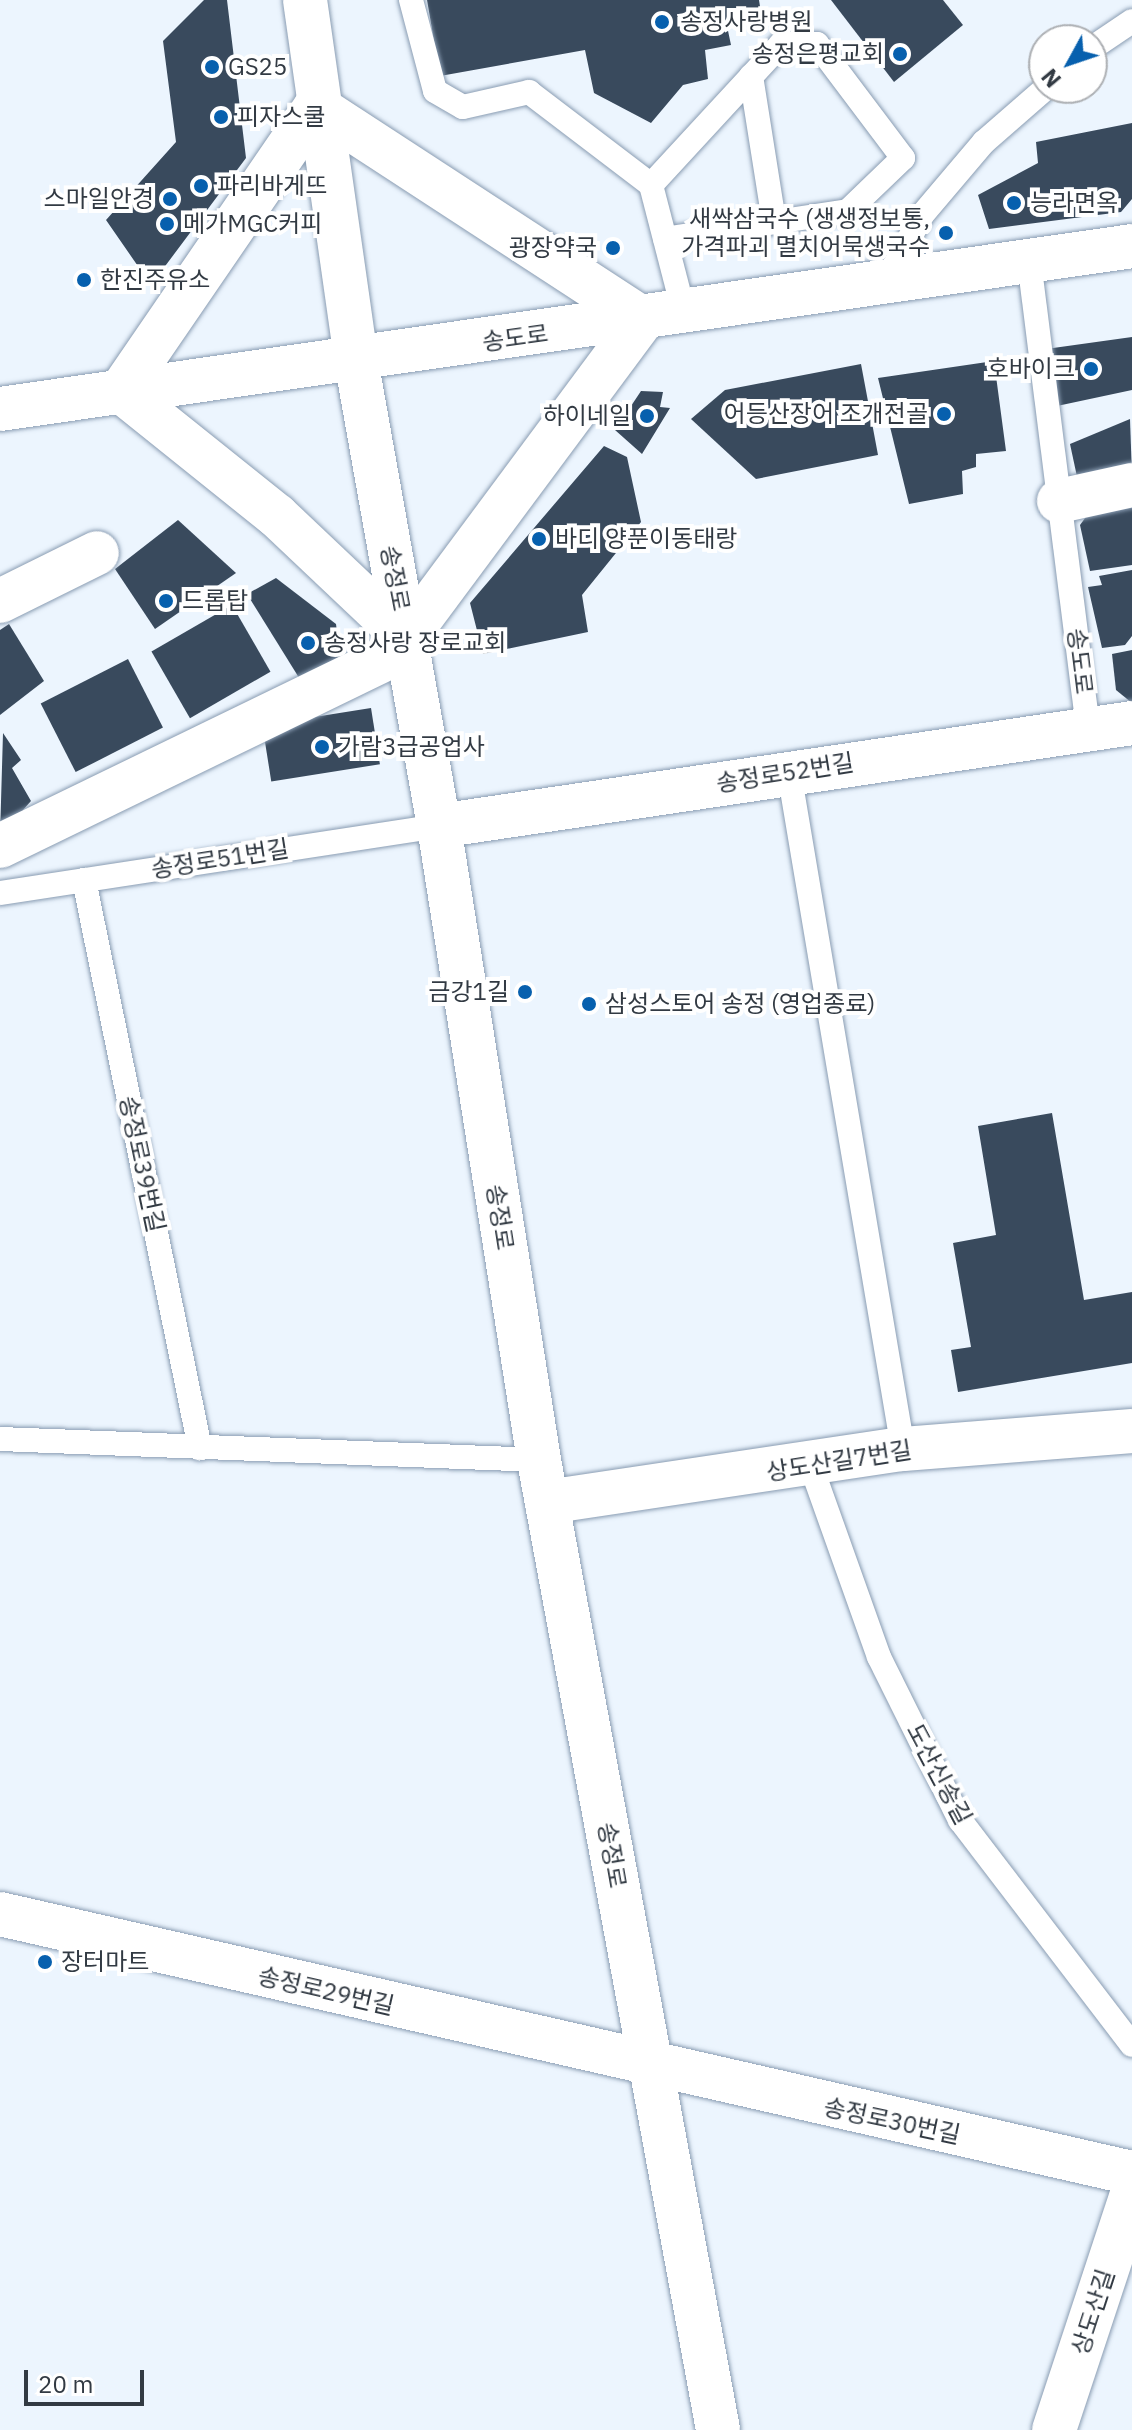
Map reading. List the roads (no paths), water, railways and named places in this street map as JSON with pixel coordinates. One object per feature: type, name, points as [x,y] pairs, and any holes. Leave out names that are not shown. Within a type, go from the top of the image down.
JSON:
[{"type":"street","name":"송정로","points":[[305,0],[316,106],[356,360],[439,826],[539,1460],[718,2430]]},
{"type":"street","points":[[0,846],[407,643],[663,316],[316,106],[121,391],[277,516],[407,643]]},
{"type":"street","name":"송도로","points":[[0,409],[663,316],[1132,246]]},
{"type":"street","points":[[1059,501],[1132,485]]},
{"type":"street","points":[[0,601],[97,553]]},
{"type":"street","name":"송정로52번길","points":[[439,826],[1132,723]]},
{"type":"street","name":"상도산길7번길","points":[[547,1502],[811,1466],[903,1449],[1132,1431]]},
{"type":"street","name":"송정로29번길","points":[[0,1914],[651,2068]]},
{"type":"street","name":"송정로30번길","points":[[651,2068],[1132,2173]]},
{"type":"street","name":"상도산길","points":[[1054,2430],[1132,2194]]},
{"type":"lane","points":[[411,0],[435,91],[463,107],[529,92],[651,185],[665,239],[663,316]]},
{"type":"lane","points":[[1108,37],[1132,21]]},
{"type":"lane","points":[[651,185],[781,44],[817,44],[903,158],[848,211],[665,239]]},
{"type":"lane","points":[[751,76],[774,222]]},
{"type":"lane","points":[[885,283],[922,215],[984,142],[1028,104]]},
{"type":"lane","name":"송도로","points":[[1029,261],[1088,729]]},
{"type":"lane","points":[[789,772],[903,1449]]},
{"type":"lane","name":"송정로51번길","points":[[0,893],[439,826]]},
{"type":"lane","name":"송정로39번길","points":[[84,880],[200,1448]]},
{"type":"lane","points":[[0,1439],[539,1460]]},
{"type":"lane","name":"도산신송길","points":[[811,1466],[879,1657],[960,1820],[1132,2045]]},
{"type":"place","name":"송정사랑병원","points":[[662,22]]},
{"type":"place","name":"송정은평교회","points":[[900,54]]},
{"type":"place","name":"GS25","points":[[212,67]]},
{"type":"place","name":"피자스쿨","points":[[221,117]]},
{"type":"place","name":"파리바게뜨","points":[[201,186]]},
{"type":"place","name":"스마일안경","points":[[170,199]]},
{"type":"place","name":"능라면옥","points":[[1014,203]]},
{"type":"place","name":"메가MGC커피","points":[[167,224]]},
{"type":"place","name":"새싹삼국수 (생생정보통, 가격파괴 멸치어묵생국수","points":[[946,233]]},
{"type":"place","name":"광장약국","points":[[613,248]]},
{"type":"place","name":"한진주유소","points":[[84,280]]},
{"type":"place","name":"호바이크","points":[[1091,369]]},
{"type":"place","name":"어등산장어 조개전골","points":[[944,414]]},
{"type":"place","name":"하이네일","points":[[647,416]]},
{"type":"place","name":"바디 양푼이동태랑","points":[[539,539]]},
{"type":"place","name":"드롭탑","points":[[166,601]]},
{"type":"place","name":"송정사랑 장로교회","points":[[308,643]]},
{"type":"place","name":"가람3급공업사","points":[[322,747]]},
{"type":"place","name":"금강1길","points":[[525,992]]},
{"type":"place","name":"삼성스토어 송정 (영업종료)","points":[[589,1004]]},
{"type":"place","name":"장터마트","points":[[45,1962]]}]
